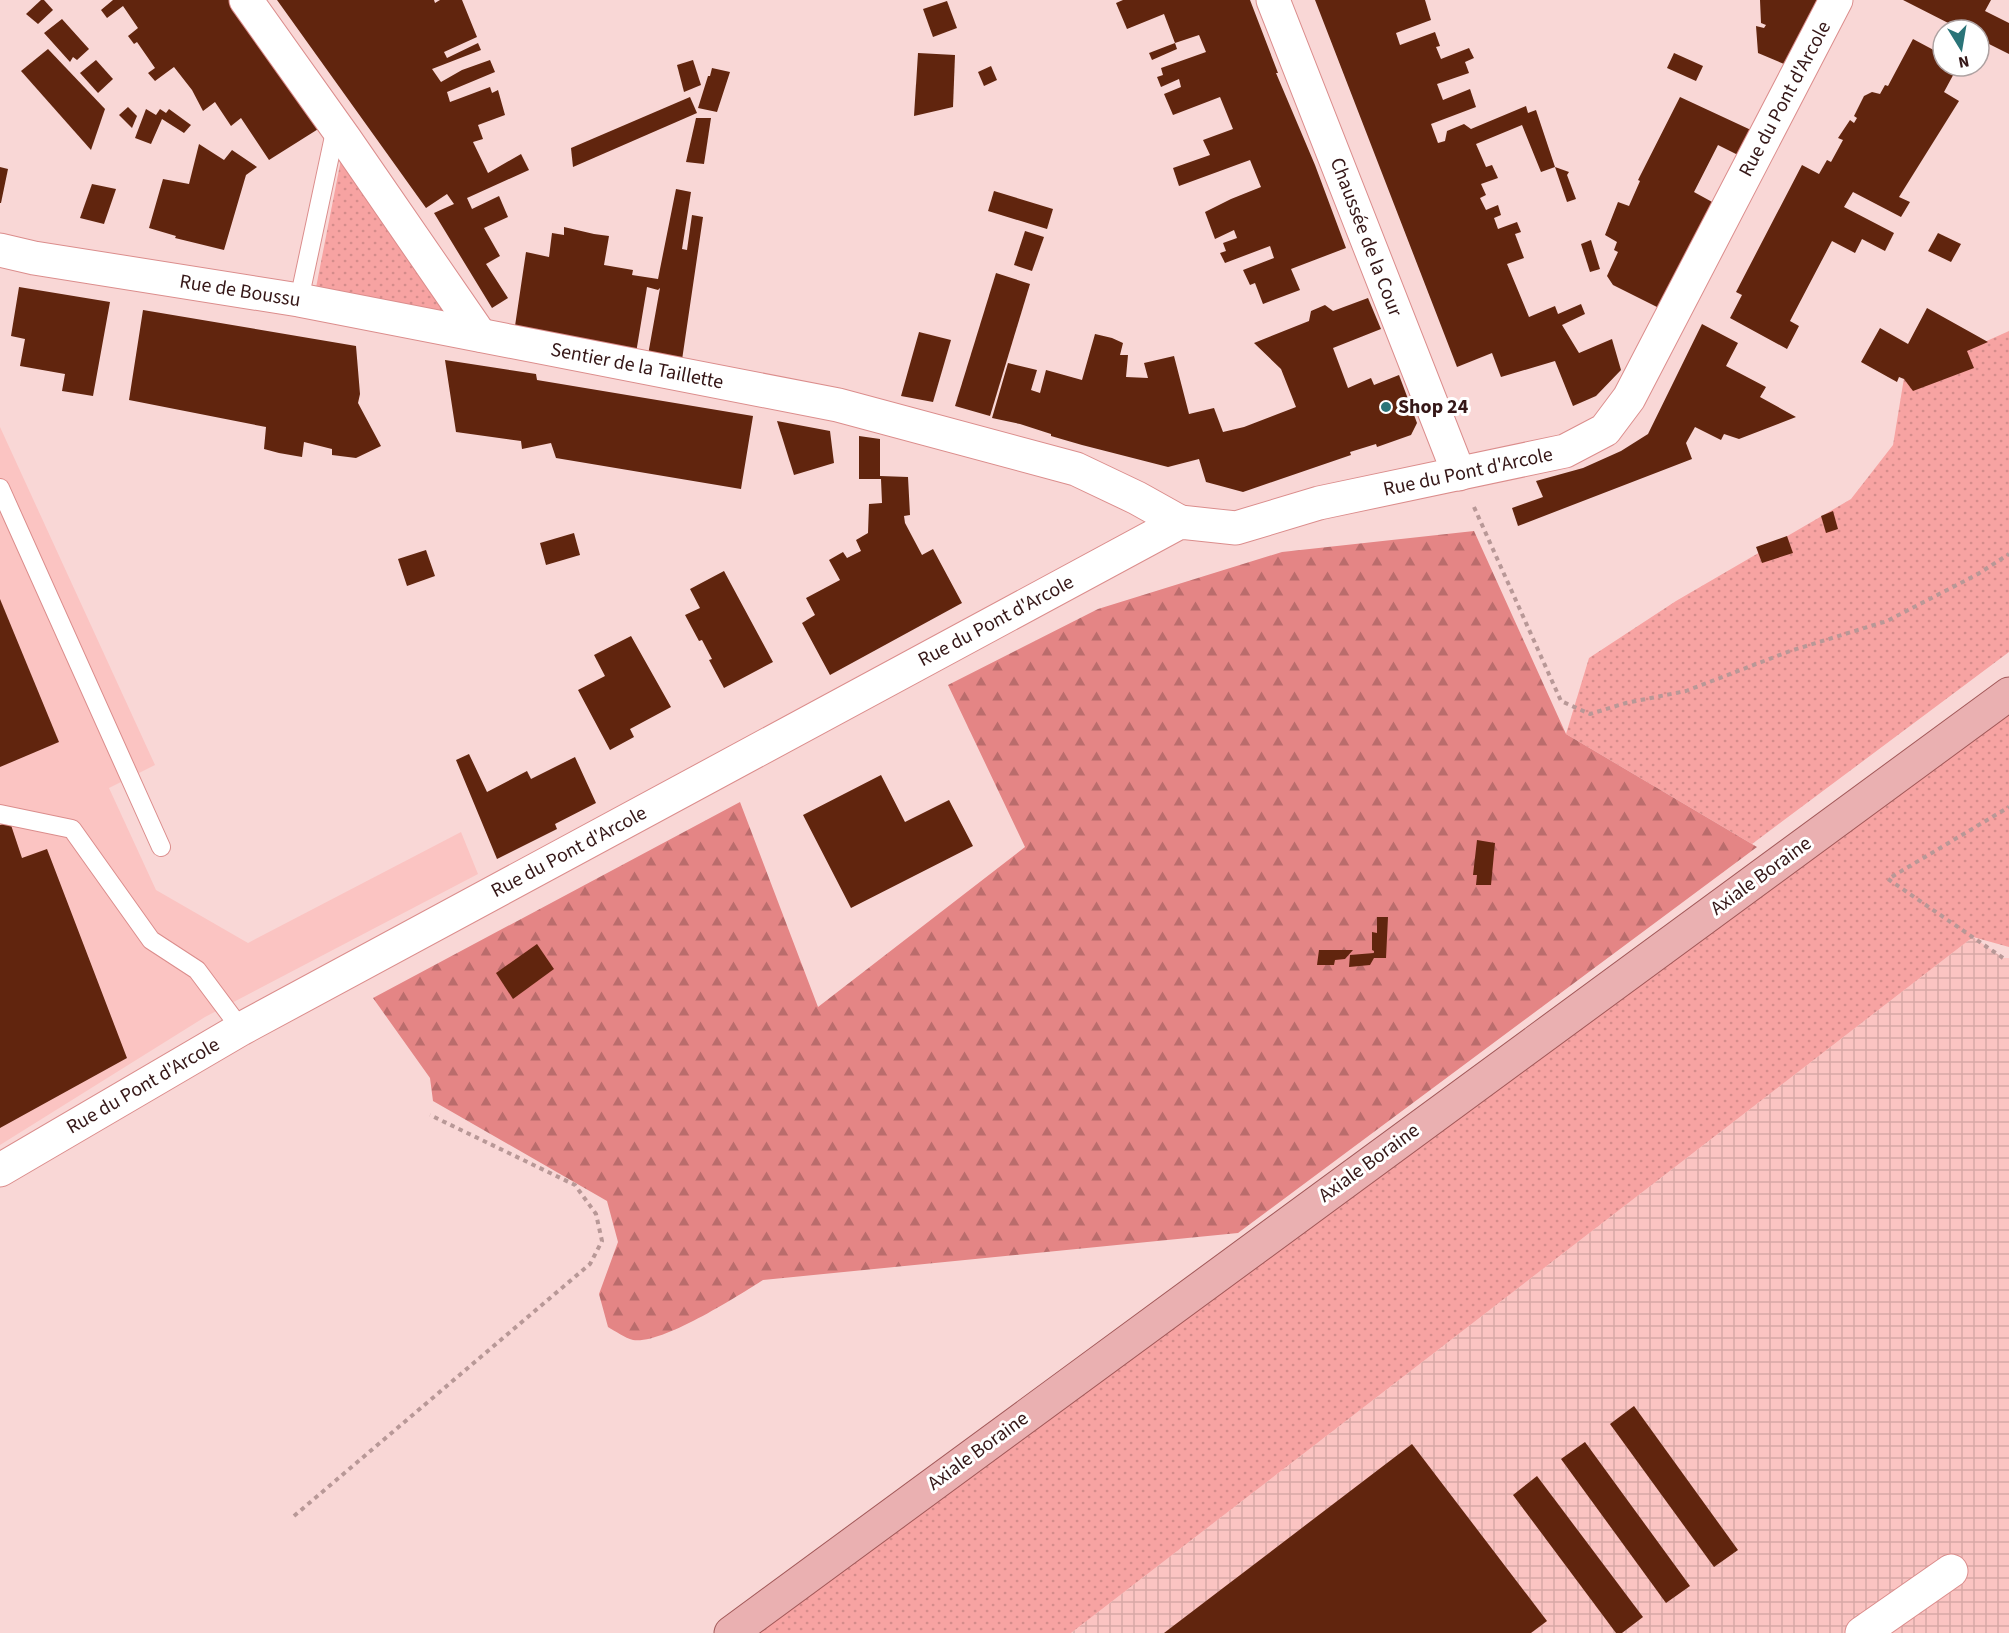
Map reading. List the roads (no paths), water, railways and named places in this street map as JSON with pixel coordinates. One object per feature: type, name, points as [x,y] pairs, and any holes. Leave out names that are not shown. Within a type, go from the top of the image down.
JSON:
[{"type":"main road","name":"Axiale Boraine","points":[[731,1633],[2009,694]]},
{"type":"street","points":[[246,0],[480,335]]},
{"type":"street","name":"Chaussée de la Cour","points":[[1273,0],[1459,474]]},
{"type":"street","name":"Rue du Pont d'Arcole","points":[[0,1170],[241,1029],[1180,522],[1236,528],[1319,503],[1565,452],[1605,430],[1629,398],[1836,0]]},
{"type":"street","name":"Rue de Boussu","points":[[0,250],[34,258],[299,300],[480,335]]},
{"type":"street","name":"Sentier de la Taillette","points":[[480,335],[861,411],[1076,469],[1137,498],[1180,522]]},
{"type":"street","points":[[1862,1633],[1951,1572]]},
{"type":"lane","points":[[299,300],[336,127]]},
{"type":"lane","points":[[0,488],[161,848]]},
{"type":"lane","points":[[0,814],[72,829],[151,940],[197,970],[241,1029]]},
{"type":"place","name":"Shop 24","points":[[1386,407]]}]
